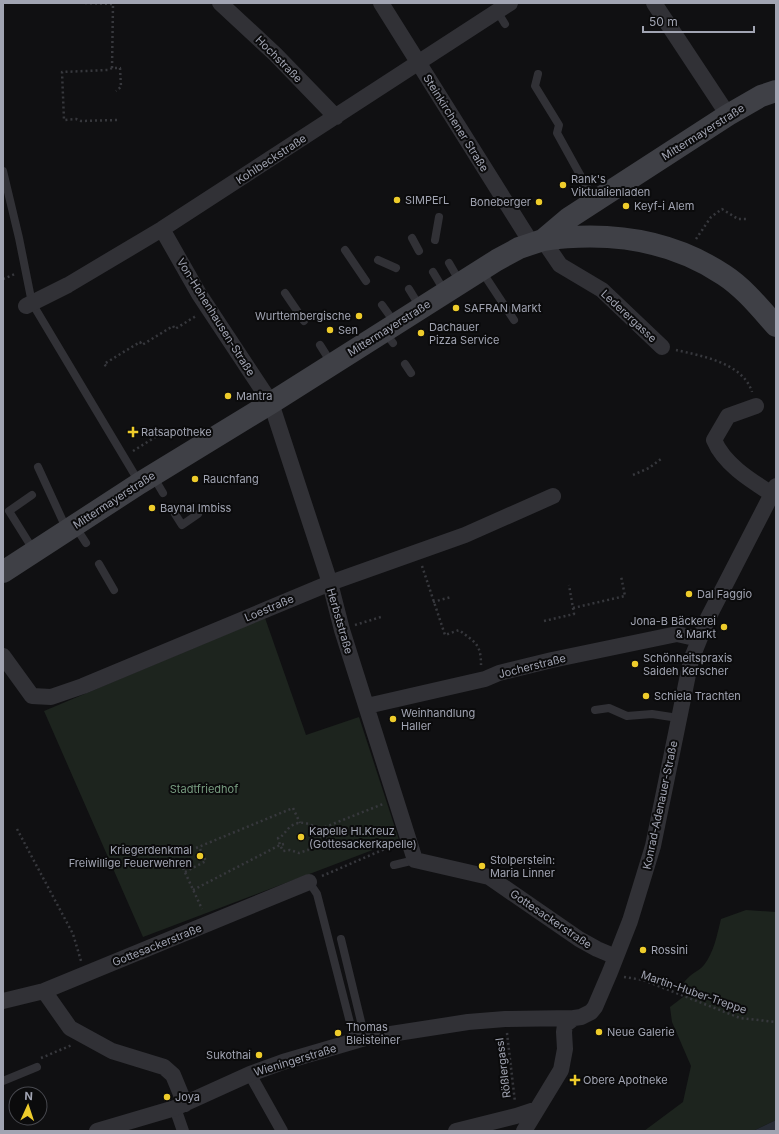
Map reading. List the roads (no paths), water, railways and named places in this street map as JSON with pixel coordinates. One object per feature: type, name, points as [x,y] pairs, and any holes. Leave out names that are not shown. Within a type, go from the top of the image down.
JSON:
[{"type":"main road","name":"Mittermayerstraße","points":[[3,572],[35,551],[76,533],[332,364],[391,333],[420,308],[497,260],[537,242],[569,218],[728,115],[761,96],[776,91]]},
{"type":"main road","points":[[537,242],[590,236],[631,238],[669,248],[724,275],[747,294],[776,326]]},
{"type":"street","name":"Hochstraße","points":[[220,3],[275,54],[336,117]]},
{"type":"street","name":"Steinkirchener Straße","points":[[381,3],[418,63],[537,242]]},
{"type":"street","points":[[654,3],[728,115]]},
{"type":"street","name":"Kohlbeckstraße","points":[[29,305],[68,285],[162,229],[418,63],[504,13]]},
{"type":"street","name":"Von-Hohenhausen-Straße","points":[[162,229],[208,308],[271,403]]},
{"type":"street","name":"Lederergasse","points":[[537,242],[560,265],[602,290],[662,347]]},
{"type":"street","name":"Herbststraße","points":[[271,403],[330,583],[342,630],[397,799],[415,860]]},
{"type":"street","points":[[756,406],[728,416],[714,440],[719,452],[751,480],[774,490]]},
{"type":"street","name":"Konrad-Adenauer-Straße","points":[[574,1018],[585,1016],[595,1007],[616,957],[644,880],[653,846],[691,660],[708,618],[774,490]]},
{"type":"street","name":"Loestraße","points":[[3,656],[32,696],[51,698],[330,583],[465,535],[552,496]]},
{"type":"street","name":"Jocherstraße","points":[[367,706],[485,678],[552,660],[677,634],[699,639]]},
{"type":"street","name":"Gottesackerstraße","points":[[415,860],[489,878],[579,939],[616,957]]},
{"type":"street","name":"Gottesackerstraße","points":[[3,1001],[44,992],[309,882]]},
{"type":"street","points":[[44,992],[70,1028],[112,1051],[164,1066],[173,1075],[180,1106],[183,1131]]},
{"type":"street","points":[[524,1131],[561,1070],[565,1049],[565,1025],[574,1018]]},
{"type":"street","name":"Wieningerstraße","points":[[97,1131],[180,1106],[250,1074],[360,1040],[468,1022],[505,1019],[574,1018]]},
{"type":"street","points":[[250,1074],[282,1131]]},
{"type":"street","points":[[458,1131],[537,1109]]},
{"type":"lane","points":[[538,74],[535,86],[559,125],[557,134],[595,201]]},
{"type":"lane","points":[[3,171],[19,238],[29,305],[124,456],[152,484]]},
{"type":"lane","points":[[435,240],[439,217]]},
{"type":"lane","points":[[412,238],[419,250]]},
{"type":"lane","points":[[345,250],[366,281]]},
{"type":"lane","points":[[378,260],[396,268]]},
{"type":"lane","points":[[449,263],[453,288]]},
{"type":"lane","points":[[481,270],[514,320]]},
{"type":"lane","points":[[433,272],[453,288]]},
{"type":"lane","points":[[409,289],[420,308]]},
{"type":"lane","points":[[284,293],[304,321]]},
{"type":"lane","points":[[382,305],[391,333]]},
{"type":"lane","points":[[320,345],[332,364]]},
{"type":"lane","points":[[405,364],[412,373]]},
{"type":"lane","points":[[38,467],[76,533]]},
{"type":"lane","points":[[32,495],[9,511],[35,551]]},
{"type":"lane","points":[[175,514],[182,525],[198,514]]},
{"type":"lane","points":[[99,564],[114,590]]},
{"type":"lane","points":[[595,710],[609,708],[627,716],[652,714],[678,718]]},
{"type":"lane","points":[[394,865],[415,860]]},
{"type":"lane","points":[[309,882],[317,894],[360,1040]]},
{"type":"lane","points":[[341,940],[348,964],[360,1040]]},
{"type":"lane","points":[[3,1080],[37,1066]]},
{"type":"place","name":"Rank's Viktualienladen","points":[[563,185]]},
{"type":"place","name":"SIMPErL","points":[[397,200]]},
{"type":"place","name":"Boneberger","points":[[539,202]]},
{"type":"place","name":"Keyf-i Alem","points":[[626,206]]},
{"type":"place","name":"SAFRAN Markt","points":[[456,308]]},
{"type":"place","name":"Wurttembergische","points":[[359,316]]},
{"type":"place","name":"Sen","points":[[330,330]]},
{"type":"place","name":"Dachauer Pizza Service","points":[[421,333]]},
{"type":"place","name":"Mantra","points":[[228,396]]},
{"type":"place","name":"Ratsapotheke","points":[[133,432]]},
{"type":"place","name":"Rauchfang","points":[[195,479]]},
{"type":"place","name":"Baynal Imbiss","points":[[152,508]]},
{"type":"place","name":"Dal Faggio","points":[[689,594]]},
{"type":"place","name":"Jona-B Bäckerei & Markt","points":[[724,627]]},
{"type":"place","name":"Schönheitspraxis Saideh Kerscher","points":[[635,664]]},
{"type":"place","name":"Schiela Trachten","points":[[646,696]]},
{"type":"place","name":"Weinhandlung Haller","points":[[393,719]]},
{"type":"place","name":"Kapelle Hl.Kreuz (Gottesackerkapelle)","points":[[301,837]]},
{"type":"place","name":"Kriegerdenkmal Freiwillige Feuerwehren","points":[[200,856]]},
{"type":"place","name":"Stolperstein: Maria Linner","points":[[482,866]]},
{"type":"place","name":"Rossini","points":[[643,950]]},
{"type":"place","name":"Neue Galerie","points":[[599,1032]]},
{"type":"place","name":"Thomas Bleisteiner","points":[[338,1033]]},
{"type":"place","name":"Sukothai","points":[[259,1055]]},
{"type":"place","name":"Obere Apotheke","points":[[575,1080]]},
{"type":"place","name":"Joya","points":[[167,1097]]},
{"type":"park label","name":"Stadtfriedhof","points":[[204,789]]}]
